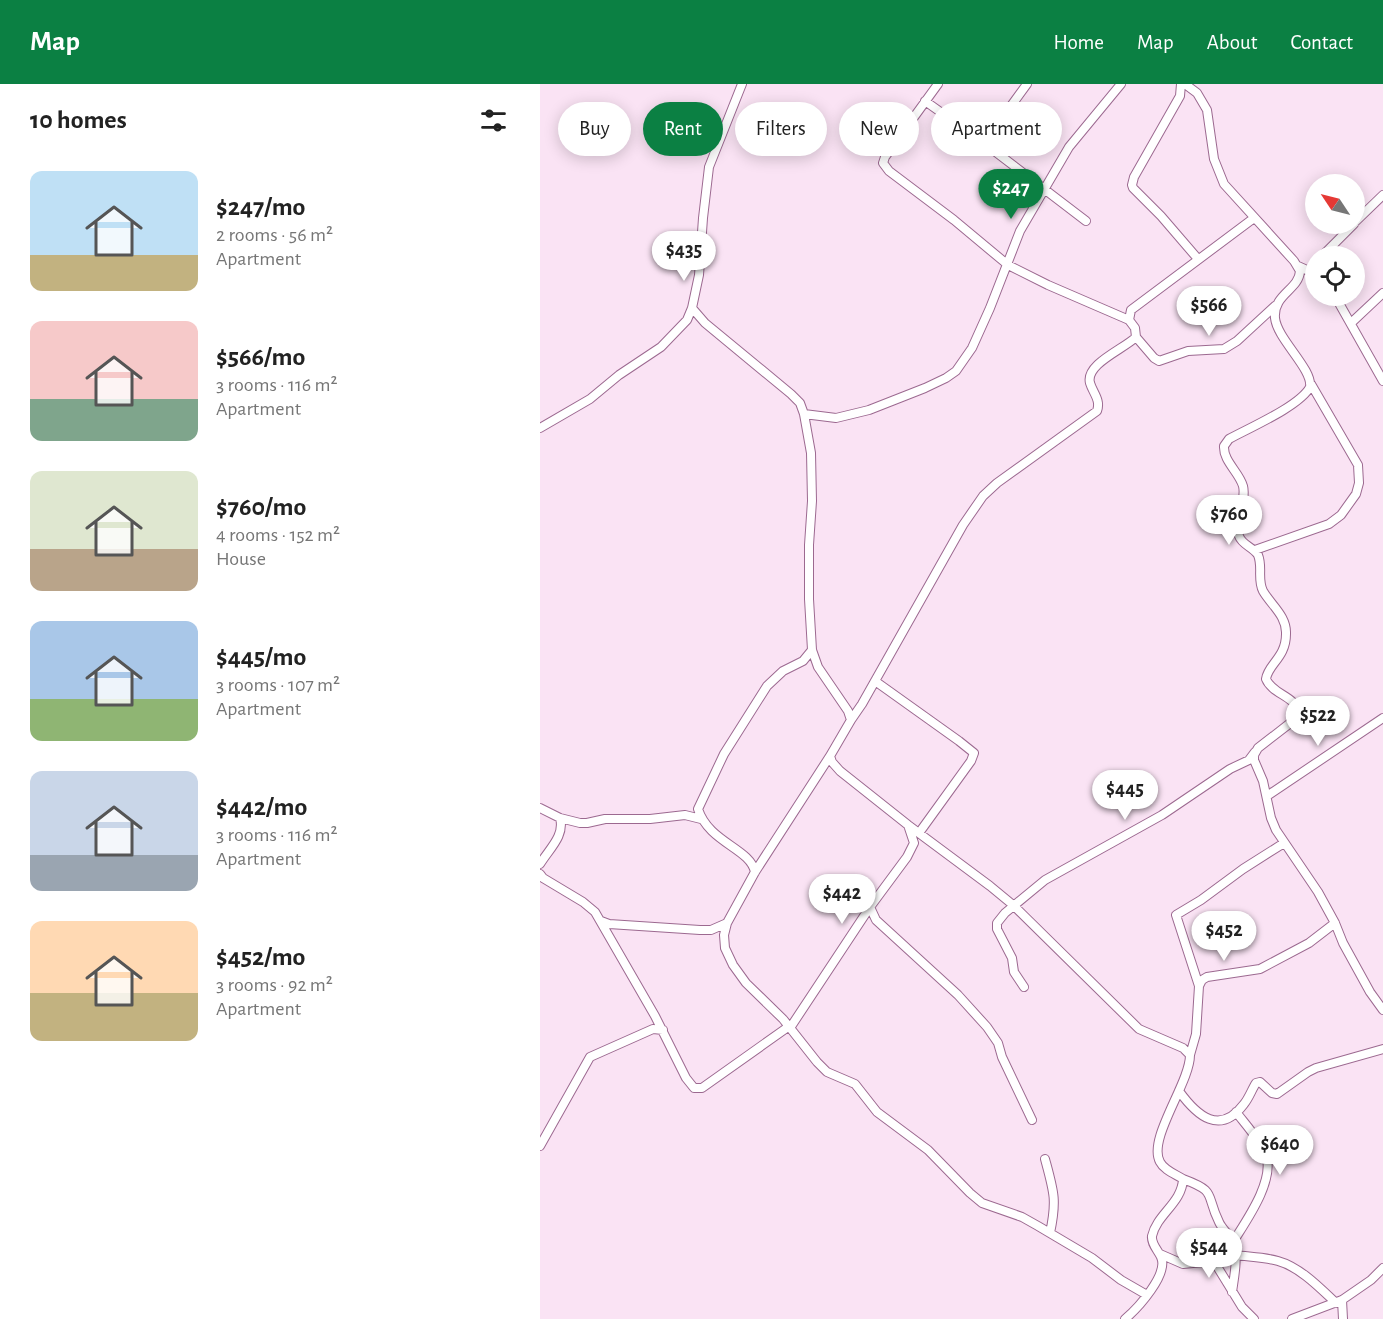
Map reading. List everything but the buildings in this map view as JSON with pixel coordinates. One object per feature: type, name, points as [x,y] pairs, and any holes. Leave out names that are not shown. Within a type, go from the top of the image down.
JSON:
[{"type":"street","points":[[540,428],[590,399],[619,375],[661,347],[687,320],[699,275],[709,167],[742,84]]},
{"type":"street","points":[[938,84],[885,157],[885,166],[1008,266],[1129,320],[1135,328],[1136,337],[1159,361],[1188,351],[1224,349],[1237,341],[1275,306],[1299,278],[1300,271],[1224,184],[1214,159],[1207,110],[1197,93],[1183,84],[1180,96],[1132,185],[1198,260]]},
{"type":"street","points":[[1014,102],[1027,84]]},
{"type":"street","points":[[804,414],[827,418],[844,417],[868,410],[946,378],[956,371],[972,348],[1008,266],[1020,231],[1080,132],[1121,84]]},
{"type":"street","points":[[925,101],[931,105]]},
{"type":"street","points":[[1002,156],[1086,221]]},
{"type":"street","points":[[1365,212],[1383,195]]},
{"type":"street","points":[[1129,320],[1129,313],[1135,306],[1254,218]]},
{"type":"street","points":[[1332,246],[1343,234]]},
{"type":"street","points":[[1298,266],[1305,267]]},
{"type":"street","points":[[1351,323],[1383,293]]},
{"type":"street","points":[[1255,550],[1329,524],[1341,514],[1356,494],[1359,483],[1358,465],[1311,384],[1309,376],[1276,325],[1275,306]]},
{"type":"street","points":[[1341,306],[1383,381]]},
{"type":"street","points":[[692,308],[705,323],[800,403],[811,453],[809,599],[812,650],[818,667],[848,711],[851,720]]},
{"type":"street","points":[[1136,337],[1096,366],[1090,374],[1090,382],[1098,402],[1094,414],[1012,471],[983,496],[963,525],[875,681],[755,872],[727,923],[725,948],[733,965],[746,983],[789,1027],[827,1072],[855,1084],[877,1112],[928,1150],[982,1203],[1022,1217],[1092,1258],[1121,1280],[1147,1295]]},
{"type":"street","points":[[1024,987],[1014,972],[1012,958],[996,926],[1012,905],[1044,880],[1162,815],[1230,769],[1249,760],[1299,712],[1296,704],[1270,686],[1266,679],[1268,671],[1283,651],[1287,633],[1279,612],[1262,589],[1261,566],[1255,550],[1238,535],[1237,524],[1244,490],[1243,484],[1226,455],[1224,446],[1229,439],[1290,405],[1304,395],[1311,384]]},
{"type":"street","points":[[540,808],[560,818],[587,823],[605,819],[650,819],[685,815],[698,809],[724,754],[767,686],[783,670],[803,661],[812,650]]},
{"type":"street","points":[[540,874],[590,907],[601,921],[663,1030],[686,1078],[698,1089],[789,1027],[863,918],[872,911],[914,843],[922,835],[971,761],[974,753],[875,681]]},
{"type":"street","points":[[1267,795],[1383,718]]},
{"type":"street","points":[[1255,752],[1254,760],[1267,795],[1271,818],[1284,843],[1318,892],[1343,943],[1370,992],[1383,1010]]},
{"type":"street","points":[[830,756],[840,771],[1012,905],[1139,1029],[1183,1048],[1190,1054]]},
{"type":"street","points":[[698,809],[701,819],[721,840],[752,861],[755,872]]},
{"type":"street","points":[[685,815],[701,819]]},
{"type":"street","points":[[540,864],[562,830],[560,818]]},
{"type":"street","points":[[908,825],[914,843]]},
{"type":"street","points":[[1232,1292],[1235,1255],[1233,1242],[1219,1223],[1209,1194],[1198,1185],[1183,1179],[1161,1165],[1157,1156],[1158,1143],[1179,1091],[1196,1034],[1199,986],[1176,915],[1284,843]]},
{"type":"street","points":[[872,911],[891,934],[958,995],[987,1027],[998,1043],[1002,1058],[1032,1120]]},
{"type":"street","points":[[601,921],[609,924],[711,930],[725,940]]},
{"type":"street","points":[[711,930],[727,923]]},
{"type":"street","points":[[1199,986],[1207,977],[1260,969],[1309,943],[1335,923]]},
{"type":"street","points":[[540,1146],[590,1057],[653,1029],[663,1030]]},
{"type":"street","points":[[1179,1091],[1195,1111],[1214,1121],[1220,1121],[1245,1104],[1256,1083],[1260,1082],[1272,1093],[1277,1094],[1316,1068],[1383,1049]]},
{"type":"street","points":[[1233,1242],[1265,1183],[1268,1164],[1263,1150],[1236,1112]]},
{"type":"street","points":[[1045,1160],[1054,1192],[1055,1209],[1050,1233]]},
{"type":"street","points":[[1125,1319],[1147,1295],[1162,1272],[1162,1259],[1152,1242],[1152,1236],[1179,1196],[1183,1179]]},
{"type":"street","points":[[1160,1254],[1183,1264],[1212,1261],[1215,1263],[1232,1292],[1254,1319]]},
{"type":"street","points":[[1235,1255],[1286,1263],[1339,1301],[1343,1319]]},
{"type":"street","points":[[1292,1319],[1339,1301],[1371,1280],[1383,1268]]}]
